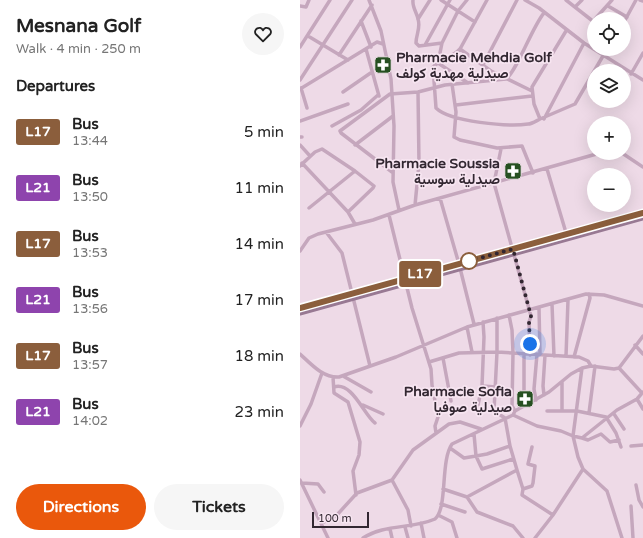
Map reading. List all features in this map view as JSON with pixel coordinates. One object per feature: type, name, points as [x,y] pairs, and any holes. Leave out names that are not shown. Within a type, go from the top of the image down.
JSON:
[{"type":"main road","points":[[300,313],[406,280],[514,251],[643,213]]},
{"type":"main road","points":[[567,236],[643,218]]},
{"type":"main road","points":[[300,308],[352,296]]},
{"type":"street","points":[[300,6],[305,8],[309,0]]},
{"type":"street","points":[[300,47],[330,0]]},
{"type":"street","points":[[300,80],[352,0]]},
{"type":"street","points":[[370,0],[382,31],[383,44],[388,60],[393,94],[392,172],[393,188],[399,210]]},
{"type":"street","points":[[413,0],[419,30],[416,43],[419,46],[442,43]]},
{"type":"street","points":[[418,19],[430,0]]},
{"type":"street","points":[[441,0],[448,2],[458,11],[475,22]]},
{"type":"street","points":[[438,63],[442,43],[458,11],[467,0]]},
{"type":"street","points":[[487,0],[460,50],[438,63],[432,70],[436,108],[456,117],[487,124],[528,124],[575,104],[601,56]]},
{"type":"street","points":[[482,65],[517,0]]},
{"type":"street","points":[[566,0],[587,15]]},
{"type":"street","points":[[575,6],[582,0]]},
{"type":"street","points":[[602,12],[612,0]]},
{"type":"street","points":[[630,12],[636,0]]},
{"type":"street","points":[[528,1],[587,45]]},
{"type":"street","points":[[424,45],[448,2]]},
{"type":"street","points":[[339,55],[372,5]]},
{"type":"street","points":[[608,6],[618,12]]},
{"type":"street","points":[[392,172],[355,145],[340,133],[340,131],[380,101],[393,94],[418,92],[452,84],[506,79],[511,74],[529,37],[544,13]]},
{"type":"street","points":[[361,21],[371,47]]},
{"type":"street","points":[[542,119],[538,117],[532,93],[534,83],[566,30]]},
{"type":"street","points":[[308,36],[348,60]]},
{"type":"street","points":[[307,108],[300,89],[378,42],[383,44]]},
{"type":"street","points":[[542,119],[584,43]]},
{"type":"street","points":[[366,49],[380,101]]},
{"type":"street","points":[[460,50],[482,65],[532,93]]},
{"type":"street","points":[[643,55],[631,74],[643,80]]},
{"type":"street","points":[[604,56],[616,64]]},
{"type":"street","points":[[438,63],[468,83]]},
{"type":"street","points":[[343,92],[372,72]]},
{"type":"street","points":[[452,84],[456,105],[454,134],[456,138],[501,149],[522,146],[533,173]]},
{"type":"street","points":[[415,204],[419,164],[418,92]]},
{"type":"street","points":[[456,105],[532,93]]},
{"type":"street","points":[[332,126],[360,110],[378,95]]},
{"type":"street","points":[[300,121],[348,104]]},
{"type":"street","points":[[355,145],[393,116]]},
{"type":"street","points":[[300,146],[310,156]]},
{"type":"street","points":[[348,212],[373,188],[372,184],[322,149],[317,150],[301,165],[348,212],[355,224]]},
{"type":"street","points":[[501,149],[494,183],[531,316],[529,322],[530,355]]},
{"type":"street","points":[[300,251],[312,236],[389,215],[415,204],[533,173],[587,157]]},
{"type":"street","points":[[631,159],[643,167]]},
{"type":"street","points":[[547,169],[567,236]]},
{"type":"street","points":[[309,208],[355,171]]},
{"type":"street","points":[[440,198],[460,266],[474,324]]},
{"type":"street","points":[[389,215],[423,345],[429,362],[438,417],[435,426],[436,433]]},
{"type":"street","points":[[326,232],[342,253],[370,366]]},
{"type":"street","points":[[574,357],[590,298],[589,294]]},
{"type":"street","points":[[300,354],[322,373],[333,377],[343,376],[467,326],[589,294],[604,295],[643,306]]},
{"type":"street","points":[[566,356],[568,300]]},
{"type":"street","points":[[552,304],[554,356]]},
{"type":"street","points":[[539,308],[544,395]]},
{"type":"street","points":[[509,315],[512,330],[512,406],[514,413],[529,423],[588,440],[601,434],[610,442],[619,440]]},
{"type":"street","points":[[498,318],[494,411],[505,418],[513,459],[523,489],[522,496],[553,515]]},
{"type":"street","points":[[478,405],[482,386],[482,322]]},
{"type":"street","points":[[467,326],[472,352]]},
{"type":"street","points":[[363,538],[376,531],[411,526],[432,521],[438,515],[441,504],[450,448],[456,442],[514,413],[544,395],[571,374],[582,368],[593,366],[614,369],[619,368],[643,336]]},
{"type":"street","points":[[635,345],[643,354]]},
{"type":"street","points":[[429,362],[459,353],[472,352],[566,356],[588,361],[593,366],[589,413]]},
{"type":"street","points":[[524,354],[524,393],[526,405]]},
{"type":"street","points":[[536,400],[534,389],[541,355]]},
{"type":"street","points":[[443,358],[451,401]]},
{"type":"street","points":[[582,368],[573,436],[578,457],[583,469],[608,491],[622,538]]},
{"type":"street","points":[[582,438],[607,418],[637,399],[643,393],[619,368]]},
{"type":"street","points":[[300,426],[311,404],[322,373]]},
{"type":"street","points":[[343,376],[371,392]]},
{"type":"street","points":[[333,377],[335,395],[348,402],[360,442],[359,456],[353,471],[356,495]]},
{"type":"street","points":[[562,382],[562,411]]},
{"type":"street","points":[[482,386],[496,387]]},
{"type":"street","points":[[334,387],[341,387],[362,404],[382,414]]},
{"type":"street","points":[[637,399],[643,409]]},
{"type":"street","points":[[362,404],[367,415],[375,423]]},
{"type":"street","points":[[547,410],[577,411],[603,416],[607,418],[619,440],[621,447]]},
{"type":"street","points":[[614,414],[624,429]]},
{"type":"street","points":[[322,523],[336,516],[356,495],[373,486],[392,480],[413,450],[425,443],[449,424],[456,422],[481,429]]},
{"type":"street","points":[[474,434],[476,456],[482,469],[513,459]]},
{"type":"street","points":[[631,446],[643,445]]},
{"type":"street","points":[[450,448],[464,458],[487,454],[510,446]]},
{"type":"street","points":[[523,489],[532,486],[533,483],[535,466],[528,464],[532,447]]},
{"type":"street","points":[[535,538],[553,515],[583,469]]},
{"type":"street","points":[[467,497],[517,470]]},
{"type":"street","points":[[392,480],[408,510],[411,526]]},
{"type":"street","points":[[301,481],[328,538]]},
{"type":"street","points":[[301,481],[318,484],[324,492]]},
{"type":"street","points":[[636,485],[639,500],[643,507]]},
{"type":"street","points":[[300,488],[305,487]]},
{"type":"street","points":[[443,489],[467,497],[477,512],[513,526],[523,538]]},
{"type":"street","points":[[441,504],[465,512]]},
{"type":"street","points":[[631,506],[633,538]]},
{"type":"street","points":[[438,515],[452,522],[457,538]]},
{"type":"street","points":[[421,523],[424,538]]},
{"type":"street","points":[[405,527],[408,538]]},
{"type":"street","points":[[390,529],[392,538]]},
{"type":"bus line","name":"L17","points":[[300,308],[643,213]]},
{"type":"place","name":"Pharmacie Mehdia Golf صيدلية مهدية كولف","points":[[383,65]]},
{"type":"place","name":"Pharmacie Soussia صيدلية سوسية","points":[[513,171]]},
{"type":"place","name":"Pharmacie Sofia صيدلية صوفيا","points":[[525,399]]},
{"type":"route","points":[[469,261],[513,249],[531,316],[529,322],[530,344]]}]
